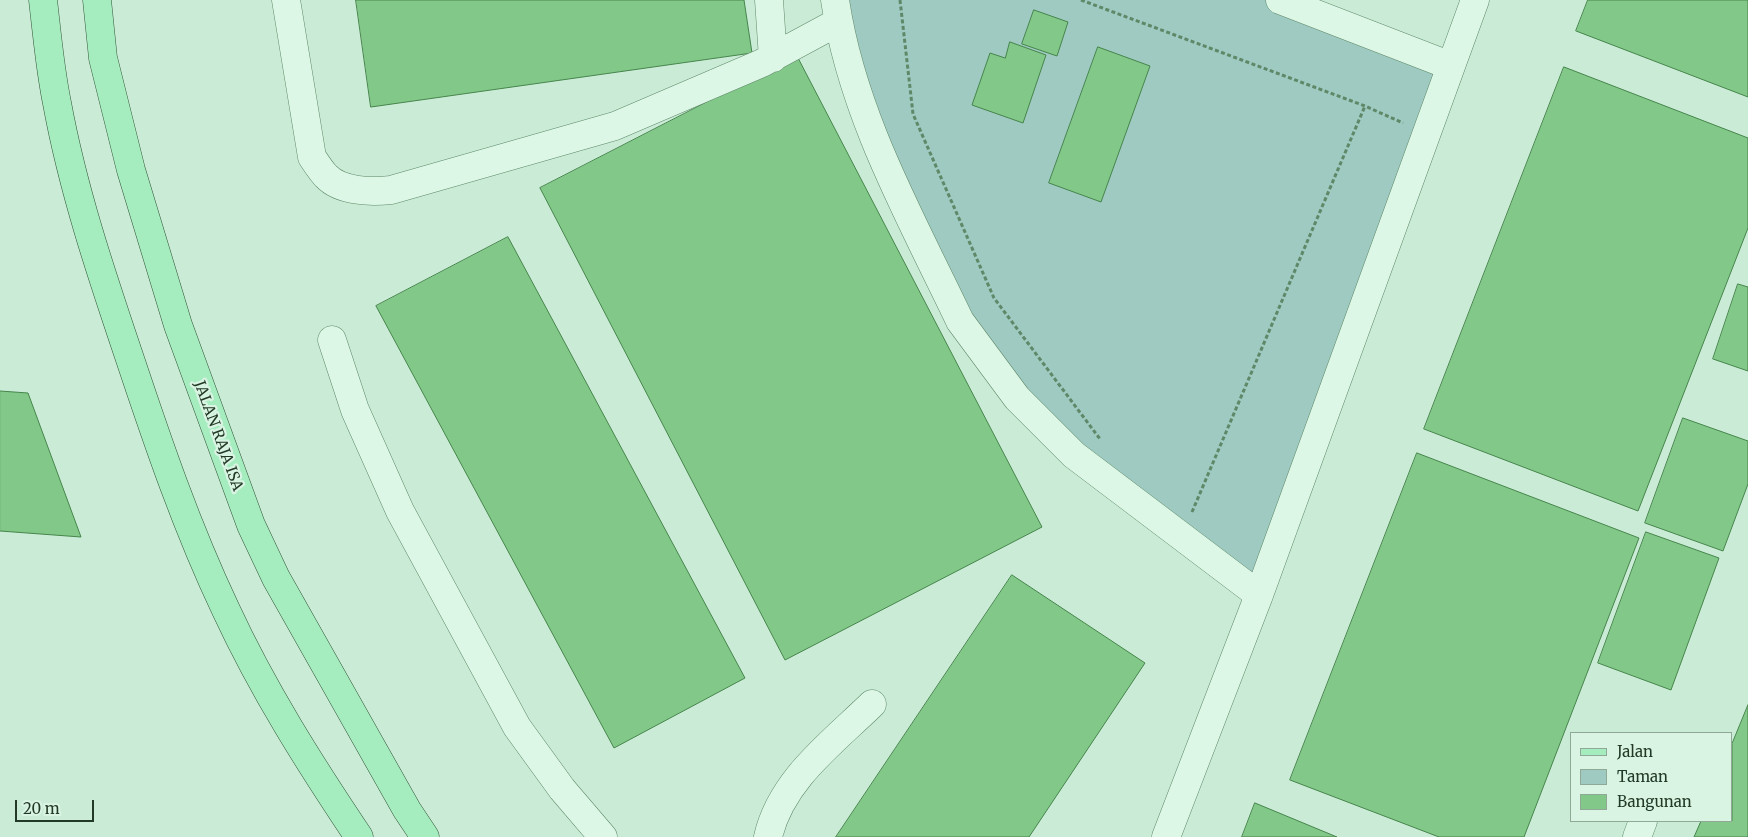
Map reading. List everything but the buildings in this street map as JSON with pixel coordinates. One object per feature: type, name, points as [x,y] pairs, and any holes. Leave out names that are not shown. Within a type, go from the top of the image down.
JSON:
[{"type":"main road","points":[[43,0],[57,104],[75,182],[97,261],[165,464],[226,611],[265,685],[323,783],[359,837]]},
{"type":"main road","name":"JALAN RAJA ISA","points":[[97,0],[104,58],[131,170],[181,334],[251,525],[281,586],[407,810],[425,837]]},
{"type":"lane","points":[[286,0],[312,157],[327,178],[337,183],[368,192],[391,190],[615,126],[774,58],[836,11],[852,78],[883,160],[960,322],[972,340],[1017,398],[1074,455],[1259,595]]},
{"type":"lane","points":[[769,0],[774,58]]},
{"type":"lane","points":[[1280,0],[1450,66]]},
{"type":"lane","points":[[1166,837],[1259,595],[1474,0]]},
{"type":"lane","points":[[332,340],[355,410],[400,511],[517,727],[562,789],[603,837]]},
{"type":"lane","points":[[768,837],[772,818],[796,779],[872,704]]},
{"type":"lane","points":[[1637,837],[1643,822]]},
{"type":"path","points":[[900,0],[913,114],[994,298],[1106,446]]},
{"type":"path","points":[[1081,0],[1365,106],[1425,133]]},
{"type":"path","points":[[1190,518],[1365,106]]},
{"type":"green space","points":[[826,0],[1280,0],[1451,66],[1259,595],[1080,465],[1000,398],[949,317]]}]
